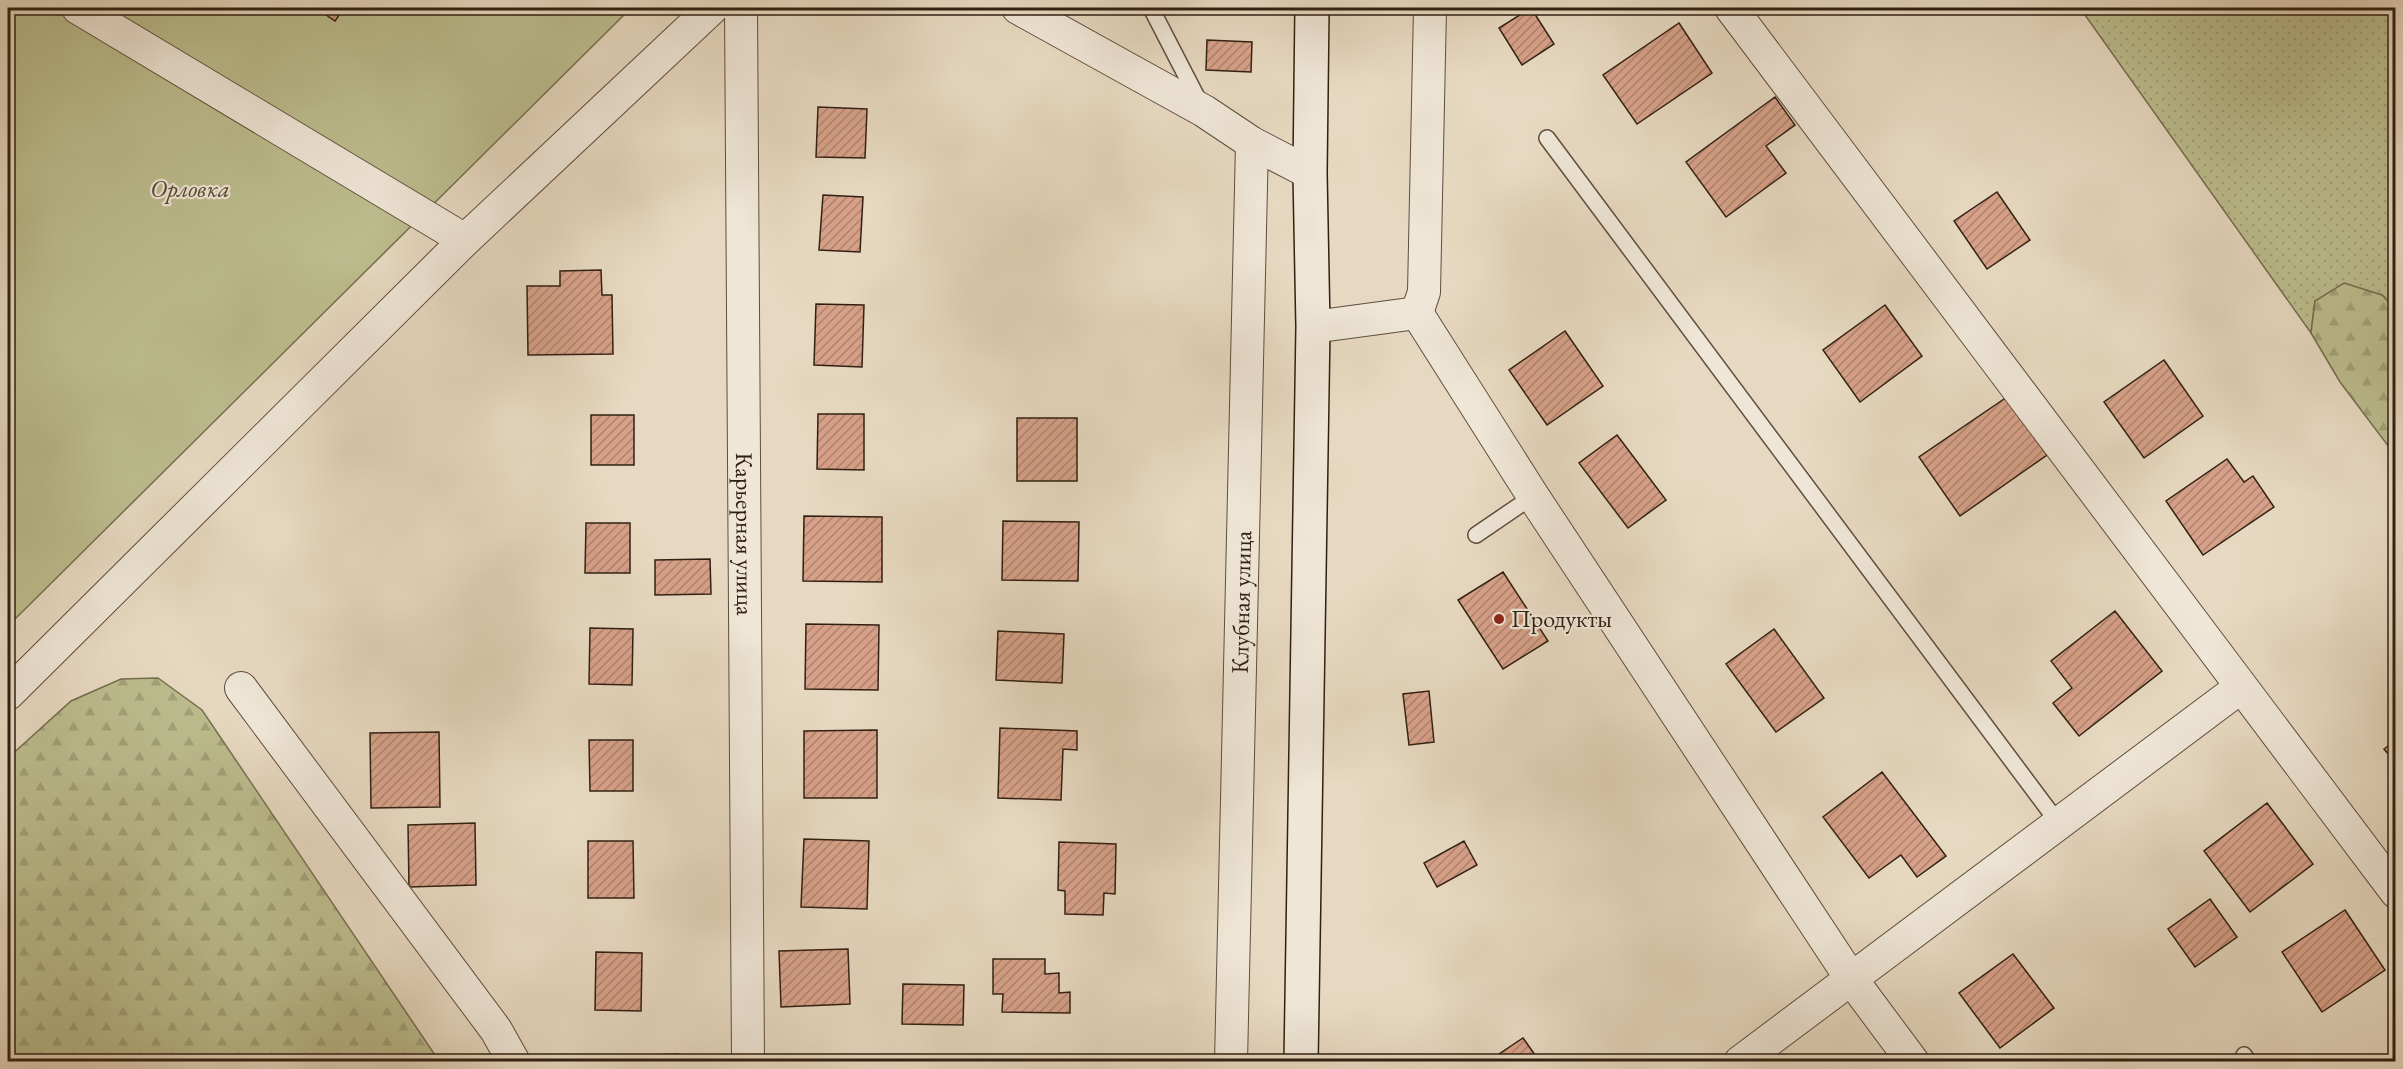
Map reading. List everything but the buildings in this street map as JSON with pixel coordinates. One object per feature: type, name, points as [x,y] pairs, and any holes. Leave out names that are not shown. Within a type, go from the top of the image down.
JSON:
[{"type":"main road","points":[[1301,1062],[1313,327],[1310,173],[1312,8]]},
{"type":"street","points":[[78,8],[465,240]]},
{"type":"street","points":[[8,694],[465,240],[712,8]]},
{"type":"street","name":"Карьерная улица","points":[[741,8],[748,1062]]},
{"type":"street","points":[[1018,8],[1204,111],[1252,143],[1310,173]]},
{"type":"street","points":[[1417,313],[1424,292],[1430,8]]},
{"type":"street","points":[[1731,8],[2396,892]]},
{"type":"street","name":"Клубная улица","points":[[1231,1062],[1252,143]]},
{"type":"street","points":[[1313,327],[1417,313]]},
{"type":"street","points":[[1417,313],[1533,496],[1852,980],[1913,1062]]},
{"type":"street","points":[[1740,1062],[2241,687]]},
{"type":"street","points":[[241,688],[496,1030],[514,1062]]},
{"type":"lane","points":[[1151,8],[1204,111]]},
{"type":"lane","points":[[1547,138],[2059,824]]},
{"type":"lane","points":[[1476,535],[1533,496]]},
{"type":"green space","name":"Орловка","points":[[8,8],[631,8],[8,626]]},
{"type":"green space","points":[[2080,8],[2395,8],[2395,309],[2382,295],[2315,301],[2311,333]]},
{"type":"green space","points":[[2344,283],[2382,295],[2395,309],[2395,455],[2340,382],[2311,333],[2315,301]]},
{"type":"green space","points":[[158,678],[202,710],[439,1061],[8,1061],[8,758],[71,701],[121,679]]},
{"type":"place","name":"Продукты","points":[[1499,619]]}]
